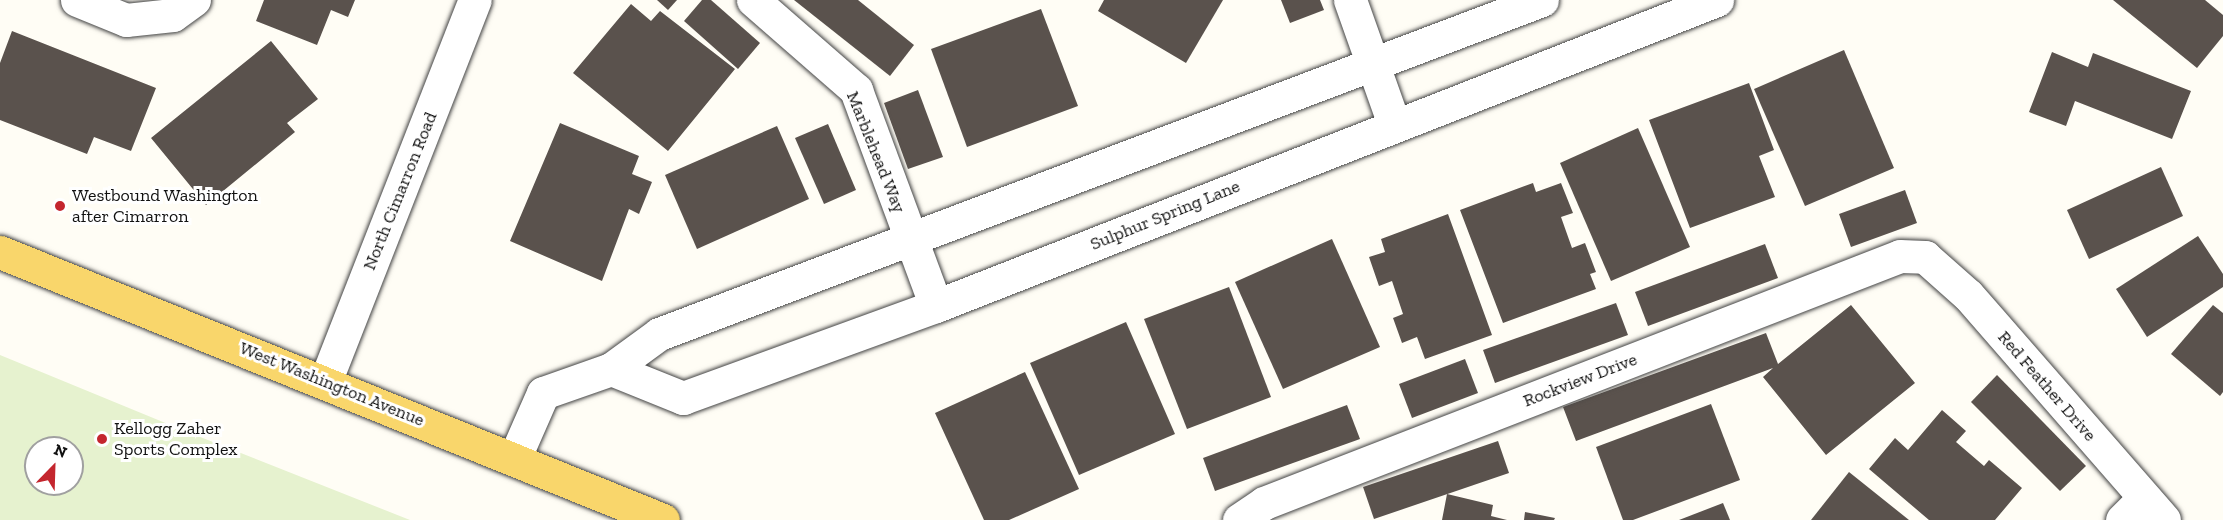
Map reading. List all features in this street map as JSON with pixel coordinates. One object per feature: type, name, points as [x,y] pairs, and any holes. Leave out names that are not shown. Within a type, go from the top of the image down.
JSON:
[{"type":"main road","name":"West Washington Avenue","points":[[0,252],[663,520]]},
{"type":"street","points":[[77,0],[126,20],[184,8]]},
{"type":"street","name":"North Cimarron Road","points":[[325,382],[475,0]]},
{"type":"street","name":"Marblehead Way","points":[[753,0],[856,90],[936,306]]},
{"type":"street","points":[[1350,0],[1394,124]]},
{"type":"street","points":[[514,459],[543,393],[611,369],[659,334],[1373,66],[1542,0]]},
{"type":"street","name":"Sulphur Spring Lane","points":[[611,369],[683,398],[936,306],[1394,124],[1718,0]]},
{"type":"street","name":"Rockview Drive","points":[[1239,520],[1264,503],[1900,256],[1925,257]]},
{"type":"street","name":"Red Feather Drive","points":[[1925,257],[1968,295],[2143,513]]},
{"type":"green space","name":"Kellogg Zaher Sports Complex","points":[[0,355],[180,429],[410,520],[0,520]]},
{"type":"building","points":[[264,0],[355,0],[348,17],[331,10],[317,45],[256,21]]},
{"type":"building","points":[[657,0],[677,0],[668,10]]},
{"type":"building","points":[[702,0],[711,0],[760,43],[738,69],[684,21]]},
{"type":"building","points":[[794,0],[858,0],[914,45],[890,76]]},
{"type":"building","points":[[1104,0],[1223,0],[1186,63],[1098,11]]},
{"type":"building","points":[[1281,0],[1320,0],[1324,10],[1290,23]]},
{"type":"building","points":[[2113,0],[2205,0],[2223,15],[2223,36],[2197,68]]},
{"type":"building","points":[[631,4],[651,21],[660,11],[735,69],[668,151],[573,73]]},
{"type":"building","points":[[1041,9],[1078,106],[967,147],[931,49]]},
{"type":"building","points":[[12,31],[156,88],[131,151],[94,137],[87,154],[0,120],[0,63]]},
{"type":"building","points":[[271,41],[318,99],[287,123],[295,132],[206,205],[151,138]]},
{"type":"building","points":[[1844,50],[1894,168],[1805,206],[1754,89]]},
{"type":"building","points":[[2052,52],[2088,67],[2093,53],[2191,91],[2172,139],[2075,101],[2066,126],[2029,112]]},
{"type":"building","points":[[1749,83],[1774,150],[1759,156],[1775,197],[1690,228],[1649,120]]},
{"type":"building","points":[[918,90],[943,157],[908,169],[884,103]]},
{"type":"building","points":[[560,123],[639,156],[632,174],[652,182],[639,214],[629,209],[602,281],[510,241]]},
{"type":"building","points":[[828,124],[856,190],[824,204],[795,138]]},
{"type":"building","points":[[777,126],[809,199],[697,249],[665,175]]},
{"type":"building","points":[[1638,128],[1690,247],[1611,281],[1560,163]]},
{"type":"building","points":[[2161,167],[2183,216],[2089,259],[2067,210]]},
{"type":"building","points":[[1533,183],[1536,192],[1561,183],[1573,213],[1561,217],[1572,248],[1585,243],[1596,272],[1590,274],[1596,289],[1503,323],[1460,210]]},
{"type":"building","points":[[1905,190],[1917,223],[1851,247],[1839,214]]},
{"type":"building","points":[[1448,214],[1492,335],[1425,359],[1417,337],[1402,343],[1393,318],[1403,314],[1392,281],[1379,286],[1369,257],[1385,252],[1381,239]]},
{"type":"building","points":[[2198,236],[2223,274],[2223,287],[2147,337],[2116,289]]},
{"type":"building","points":[[1332,239],[1380,347],[1283,389],[1235,282]]},
{"type":"building","points":[[1765,244],[1778,278],[1648,326],[1635,292]]},
{"type":"building","points":[[1229,287],[1271,397],[1187,429],[1144,319]]},
{"type":"building","points":[[1616,303],[1628,335],[1495,383],[1483,350]]},
{"type":"building","points":[[1851,305],[1915,383],[1826,455],[1763,377],[1773,368],[1576,441],[1563,407],[1766,333],[1778,364]]},
{"type":"building","points":[[2213,305],[2223,313],[2223,392],[2220,396],[2171,354]]},
{"type":"building","points":[[1126,322],[1175,434],[1079,475],[1030,363]]},
{"type":"building","points":[[1465,359],[1478,393],[1412,418],[1399,384]]},
{"type":"building","points":[[1025,372],[1079,489],[1009,520],[984,520],[935,413]]},
{"type":"building","points":[[1997,375],[2086,466],[2060,491],[1971,402]]},
{"type":"building","points":[[1711,404],[1740,480],[1633,520],[1623,520],[1596,447]]},
{"type":"building","points":[[1347,405],[1360,439],[1215,491],[1203,458]]},
{"type":"building","points":[[1942,410],[1966,431],[1956,442],[1984,466],[1989,460],[2022,488],[1995,520],[1929,520],[1869,469],[1895,438],[1908,450]]},
{"type":"building","points":[[1498,441],[1509,473],[1374,519],[1363,487]]},
{"type":"building","points":[[1849,472],[1909,520],[1811,520]]},
{"type":"building","points":[[1447,494],[1493,505],[1491,516],[1507,520],[1442,520]]},
{"type":"building","points":[[1723,503],[1730,520],[1679,520]]},
{"type":"building","points":[[1525,512],[1555,518],[1554,520],[1524,520]]},
{"type":"place","name":"Westbound Washington after Cimarron","points":[[60,206]]},
{"type":"place","name":"Kellogg Zaher Sports Complex","points":[[102,439]]}]
